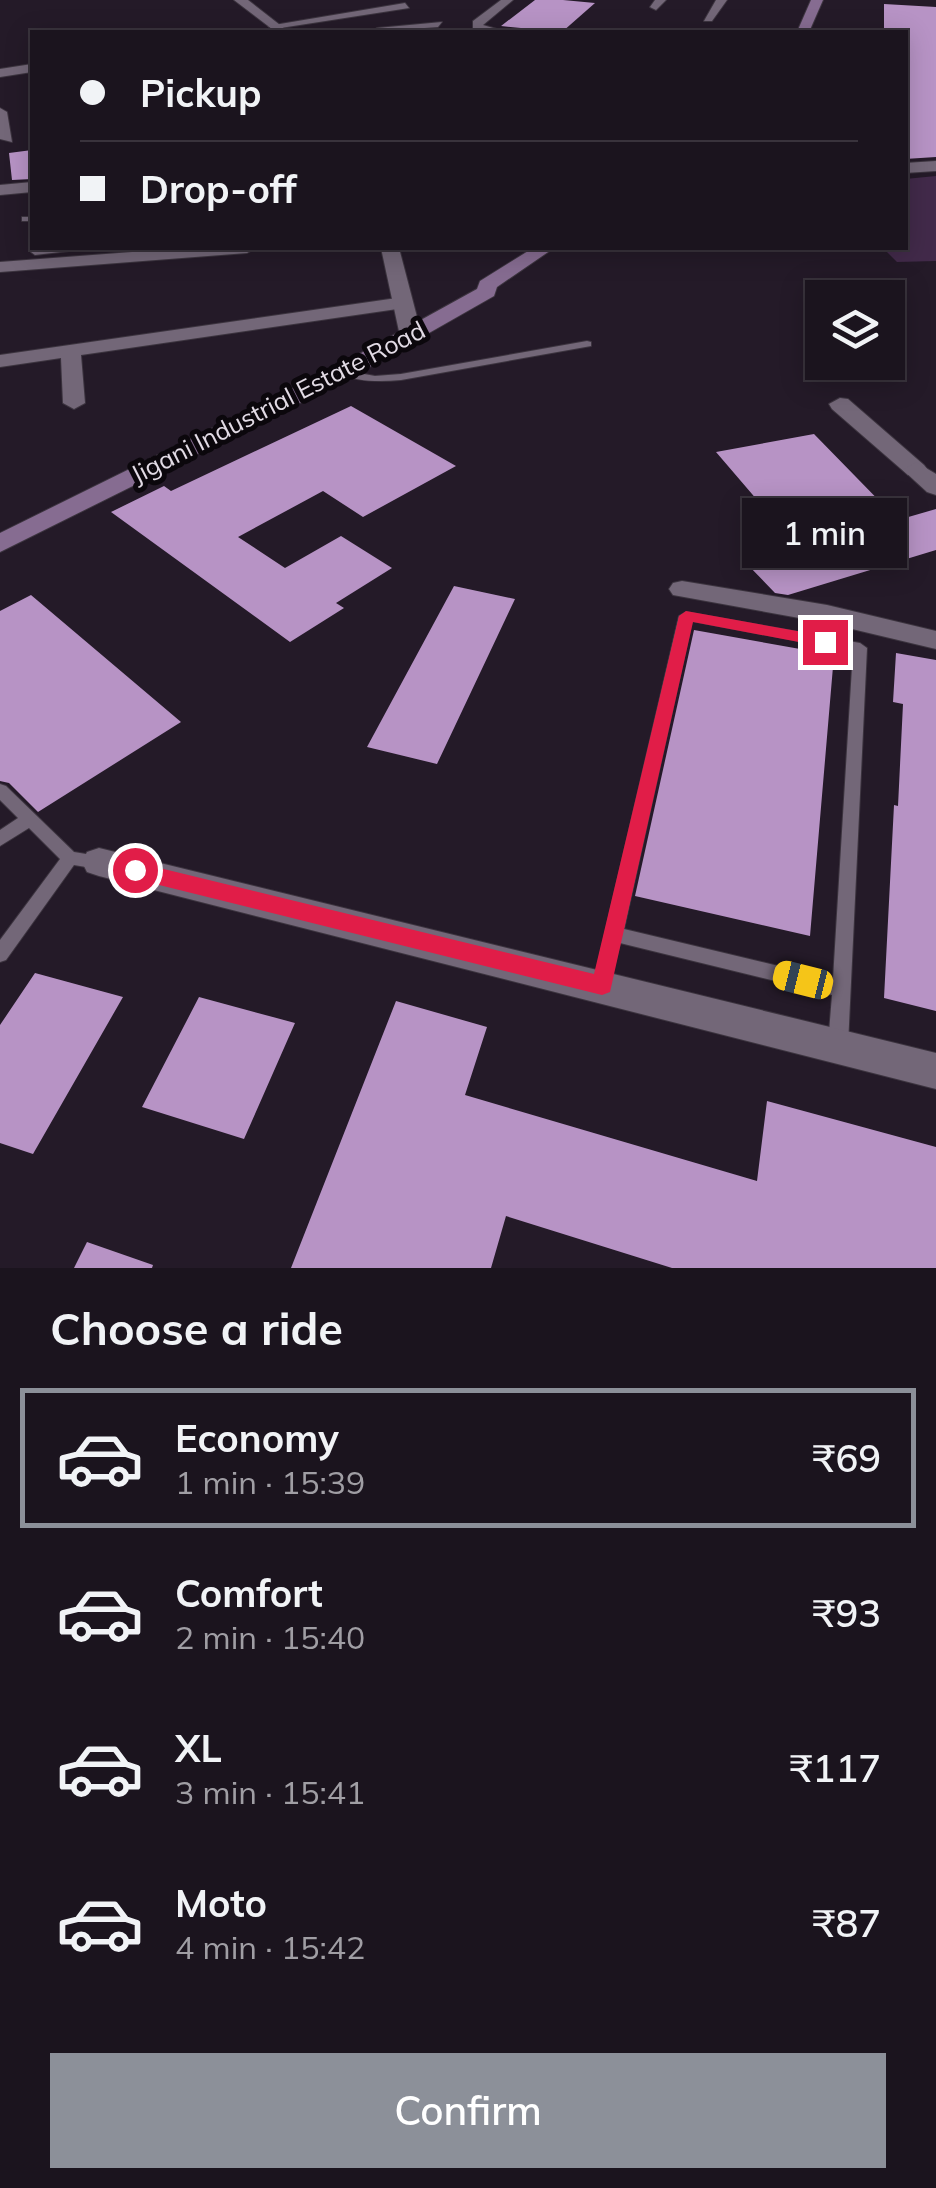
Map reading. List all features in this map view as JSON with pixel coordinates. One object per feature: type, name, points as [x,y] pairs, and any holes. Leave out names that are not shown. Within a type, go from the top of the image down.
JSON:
[{"type":"main road","points":[[794,30],[807,0]]},
{"type":"main road","points":[[805,30],[818,0]]},
{"type":"main road","name":"Jigani Industrial Estate Road","points":[[0,544],[342,374],[487,292],[487,285],[542,250]]},
{"type":"main road","points":[[487,292],[563,250]]},
{"type":"street","points":[[484,30],[477,28],[477,23],[508,0]]},
{"type":"street","points":[[708,19],[722,0]]},
{"type":"street","points":[[246,5],[269,7]]},
{"type":"street","points":[[246,5],[274,30],[405,6]]},
{"type":"street","points":[[392,30],[438,24]]},
{"type":"street","points":[[0,73],[30,68]]},
{"type":"street","points":[[0,112],[7,138]]},
{"type":"street","points":[[908,168],[936,166]]},
{"type":"street","points":[[0,190],[30,186]]},
{"type":"street","points":[[0,267],[221,250]]},
{"type":"street","points":[[391,250],[411,336]]},
{"type":"street","points":[[0,361],[404,303]]},
{"type":"street","points":[[71,351],[74,403]]},
{"type":"street","points":[[840,404],[926,468],[936,487]]},
{"type":"street","points":[[682,589],[826,614],[936,640]]},
{"type":"street","points":[[84,860],[936,1070]]},
{"type":"lane","points":[[35,252],[52,250]]},
{"type":"lane","points":[[342,374],[400,377],[587,344]]},
{"type":"lane","points":[[602,985],[686,616],[860,648],[838,1045]]},
{"type":"lane","points":[[0,790],[29,819],[84,860],[0,954]]},
{"type":"lane","points":[[0,839],[29,819]]},
{"type":"lane","points":[[614,934],[841,989]]},
{"type":"shaded area","points":[[936,176],[936,261],[897,262],[885,250],[908,250],[908,179]]},
{"type":"building","points":[[535,0],[595,3],[564,30],[501,26]]},
{"type":"building","points":[[884,4],[936,7],[936,157],[908,159],[908,30],[884,30]]},
{"type":"building","points":[[30,150],[30,179],[12,180],[9,153]]},
{"type":"building","points":[[351,406],[456,466],[363,517],[323,491],[238,537],[285,568],[341,536],[392,568],[336,603],[344,608],[290,642],[111,512],[164,486],[171,491]]},
{"type":"building","points":[[814,434],[898,520],[936,509],[936,550],[788,595],[775,593],[747,564],[799,549],[716,452]]},
{"type":"building","points":[[454,586],[515,599],[437,764],[367,747]]},
{"type":"building","points":[[31,595],[181,722],[38,812],[9,783],[0,781],[0,611]]},
{"type":"building","points":[[694,630],[834,655],[810,936],[635,896]]},
{"type":"building","points":[[896,653],[936,660],[936,1011],[884,998],[903,704],[893,702]]},
{"type":"building","points":[[35,973],[123,997],[33,1154],[0,1143],[0,1025]]},
{"type":"building","points":[[199,997],[295,1023],[244,1139],[142,1107]]},
{"type":"building","points":[[396,1001],[487,1027],[465,1095],[757,1181],[767,1101],[936,1147],[936,1268],[672,1268],[506,1216],[491,1268],[291,1268]]},
{"type":"building","points":[[87,1242],[153,1265],[152,1268],[74,1268]]},
{"type":"route","points":[[135,870],[602,985],[686,616],[825,642]]}]
